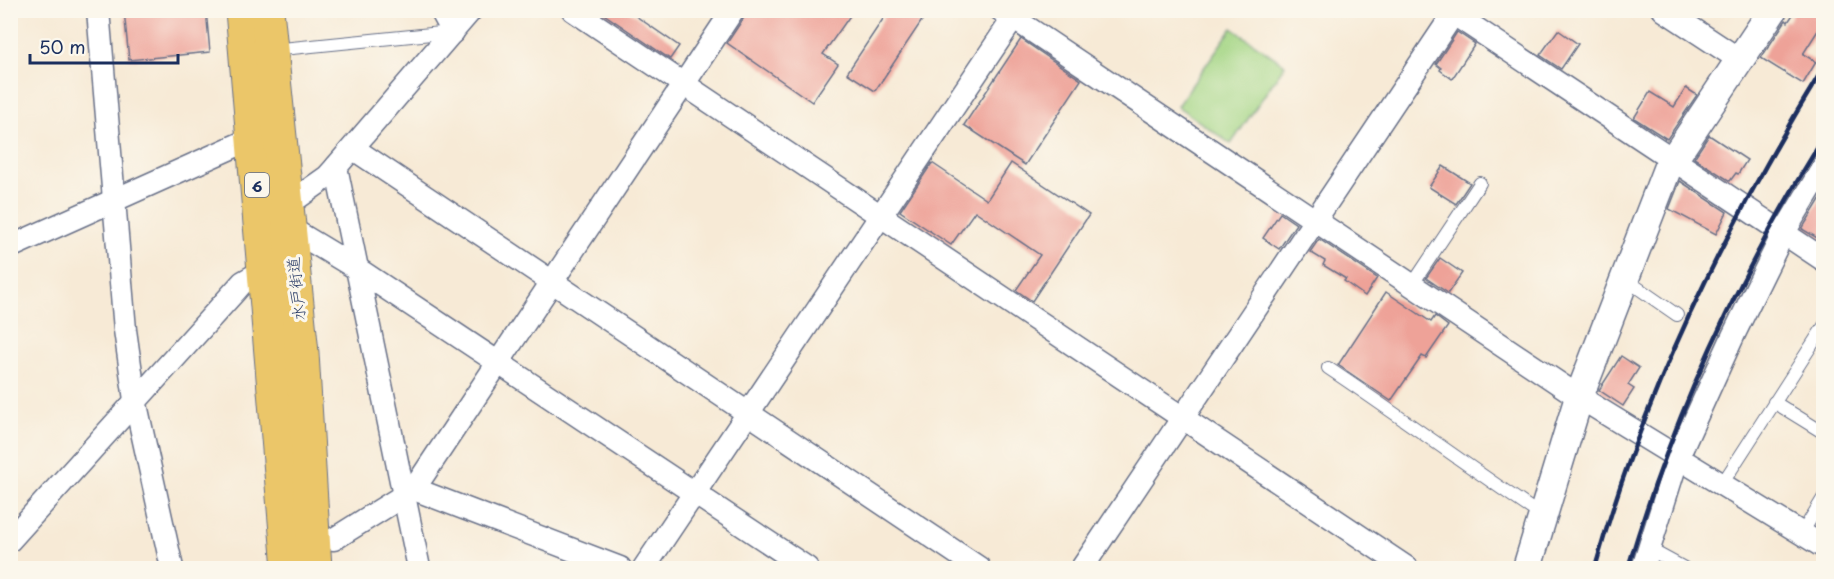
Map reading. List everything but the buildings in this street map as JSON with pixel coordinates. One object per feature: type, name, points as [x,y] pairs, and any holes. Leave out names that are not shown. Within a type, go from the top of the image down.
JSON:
[{"type":"highway","name":"水戸街道","points":[[242,10],[270,360],[265,448],[307,560]]},
{"type":"highway","name":"水戸街道","points":[[267,10],[302,353],[321,443],[307,560]]},
{"type":"street","points":[[98,10],[125,330],[135,400],[172,568]]},
{"type":"street","points":[[441,10],[453,32]]},
{"type":"street","points":[[471,10],[354,148],[287,216],[356,267],[498,364],[807,568]]},
{"type":"street","points":[[573,10],[1407,568]]},
{"type":"street","points":[[307,560],[409,491],[498,364],[733,10]]},
{"type":"street","points":[[1664,10],[1740,60]]},
{"type":"street","points":[[1527,568],[1579,397],[1667,169],[1773,10]]},
{"type":"street","points":[[1082,568],[1452,12],[1824,260]]},
{"type":"street","points":[[644,568],[881,216],[1011,13],[1579,397],[1824,547]]},
{"type":"street","points":[[10,247],[253,138]]},
{"type":"street","points":[[354,148],[748,415],[979,568]]},
{"type":"street","points":[[1646,559],[1678,457],[1783,234],[1824,166]]},
{"type":"street","points":[[336,167],[356,267],[409,491],[419,568]]},
{"type":"street","points":[[10,540],[243,282],[264,270]]},
{"type":"street","points":[[409,491],[620,568]]},
{"type":"lane","points":[[271,50],[453,32]]},
{"type":"lane","points":[[1412,285],[1480,183]]},
{"type":"lane","points":[[1625,279],[1677,315]]},
{"type":"lane","points":[[1722,484],[1824,326]]},
{"type":"lane","points":[[1328,368],[1542,516]]},
{"type":"lane","points":[[1774,402],[1824,433]]},
{"type":"lane","points":[[1802,533],[1824,497]]},
{"type":"lane","points":[[1646,559],[1684,568]]},
{"type":"green space","points":[[1232,28],[1285,65],[1231,144],[1177,106]]},
{"type":"railway","points":[[1595,568],[1638,437],[1691,310],[1754,187],[1824,67]]},
{"type":"railway","points":[[1628,568],[1666,456],[1711,346],[1764,240],[1824,137]]}]
